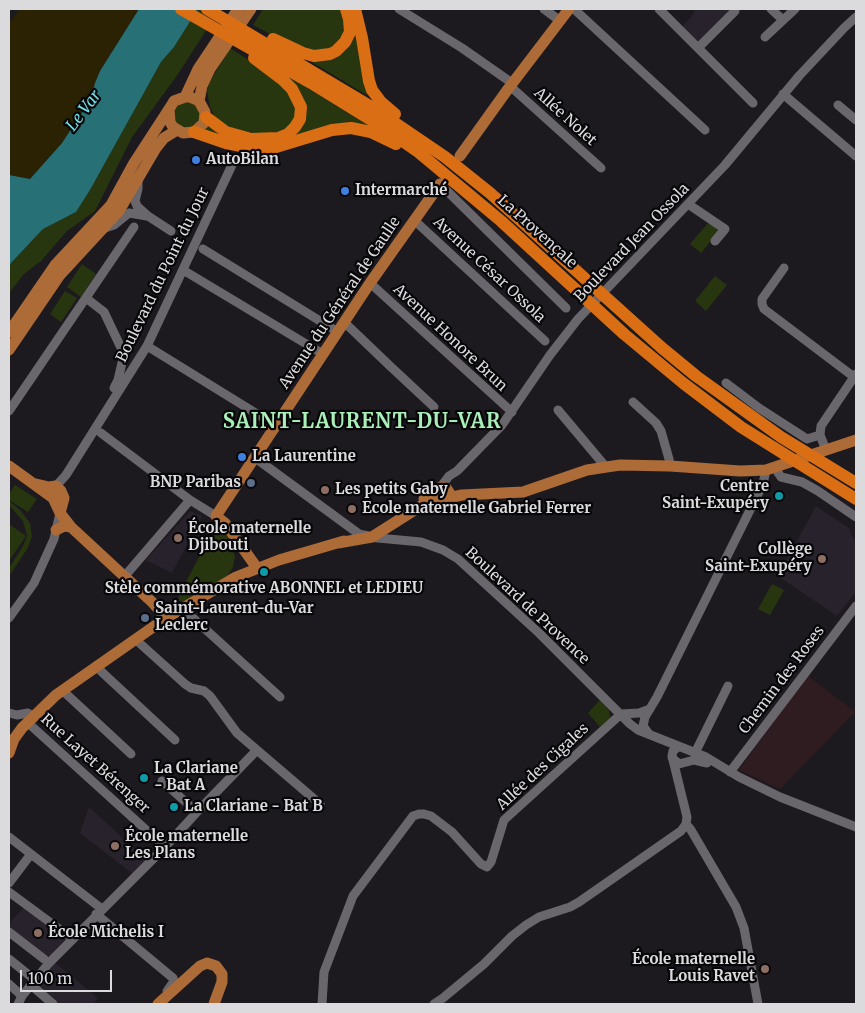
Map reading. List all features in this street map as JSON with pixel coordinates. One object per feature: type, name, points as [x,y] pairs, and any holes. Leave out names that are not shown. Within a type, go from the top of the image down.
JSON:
[{"type":"highway","points":[[181,9],[245,38],[322,56],[336,51],[348,37],[350,22],[346,9]]},
{"type":"highway","name":"La Provençale","points":[[208,9],[245,38],[384,128],[442,177],[514,232],[624,334],[683,383],[748,432],[856,499]]},
{"type":"highway","points":[[355,9],[369,81],[376,96],[388,109],[410,125],[445,157]]},
{"type":"highway","points":[[206,117],[226,132],[251,139],[278,138],[288,134],[298,123],[301,113],[300,107],[292,89],[271,70],[245,38]]},
{"type":"highway","name":"La Provençale","points":[[245,38],[373,108],[445,157],[497,200],[655,342],[696,376],[773,432],[856,482]]},
{"type":"highway","points":[[194,132],[226,144],[260,149],[284,145],[332,130],[351,128],[384,137],[424,162],[442,177]]},
{"type":"main road","points":[[185,96],[198,69],[238,9]]},
{"type":"main road","points":[[200,101],[202,86],[210,69],[250,9]]},
{"type":"main road","points":[[460,156],[569,9]]},
{"type":"main road","points":[[9,332],[56,264],[111,205],[134,163],[174,101],[185,96],[200,101],[204,107],[206,117],[200,129],[194,132],[183,133],[177,130],[170,122],[169,109]]},
{"type":"main road","points":[[9,350],[60,274],[119,211],[138,177],[164,138],[177,130]]},
{"type":"main road","name":"Avenue du Général de Gaulle","points":[[216,516],[442,177]]},
{"type":"main road","points":[[9,753],[17,734],[30,719],[62,690],[182,608],[236,577],[257,568],[338,543],[390,522],[443,492],[462,495],[523,492],[568,476],[605,466],[635,464],[740,471],[774,468],[856,440]]},
{"type":"main road","points":[[9,466],[35,484],[49,487],[58,494],[60,513],[71,527],[152,602],[166,618]]},
{"type":"main road","points":[[338,543],[372,537],[443,492]]},
{"type":"main road","points":[[216,516],[225,523],[257,568]]},
{"type":"main road","points":[[56,530],[66,526],[71,527]]},
{"type":"main road","points":[[162,1000],[202,965],[211,964],[220,971],[222,978],[214,1004]]},
{"type":"street","name":"Allée Nolet","points":[[399,9],[462,48],[511,85],[601,168]]},
{"type":"street","points":[[544,9],[560,20]]},
{"type":"street","points":[[574,9],[705,130]]},
{"type":"street","points":[[658,9],[753,102]]},
{"type":"street","points":[[771,9],[783,20]]},
{"type":"street","points":[[765,37],[795,9]]},
{"type":"street","points":[[698,48],[735,11]]},
{"type":"street","points":[[856,18],[856,27]]},
{"type":"street","name":"Boulevard Jean Ossola","points":[[443,492],[456,471],[495,433],[512,412],[553,350],[585,312],[725,165],[783,94],[834,38],[856,18]]},
{"type":"street","name":"Boulevard Jean Ossola","points":[[834,38],[856,27]]},
{"type":"street","points":[[783,94],[856,156]]},
{"type":"street","points":[[838,105],[856,120]]},
{"type":"street","name":"Boulevard du Point du Jour","points":[[58,494],[66,475],[146,346],[232,165]]},
{"type":"street","points":[[138,177],[138,189],[135,200],[137,206],[148,216],[171,231]]},
{"type":"street","points":[[442,177],[566,308]]},
{"type":"street","points":[[688,204],[725,229],[715,241]]},
{"type":"street","points":[[105,228],[114,225],[128,213],[148,216]]},
{"type":"street","name":"Avenue César Ossola","points":[[414,220],[545,341]]},
{"type":"street","points":[[9,411],[134,227]]},
{"type":"street","points":[[203,249],[341,327],[390,366],[434,407]]},
{"type":"street","points":[[784,268],[762,298],[764,309],[855,376],[821,426],[820,435],[824,451]]},
{"type":"street","points":[[183,270],[323,354]]},
{"type":"street","name":"Avenue Honore Brun","points":[[370,283],[512,412]]},
{"type":"street","points":[[86,298],[104,312],[124,354],[118,380],[111,392],[114,398]]},
{"type":"street","points":[[146,346],[275,425]]},
{"type":"street","points":[[726,383],[759,408],[807,439],[820,435]]},
{"type":"street","points":[[633,402],[656,423],[661,431],[670,466]]},
{"type":"street","points":[[558,410],[605,466]]},
{"type":"street","points":[[100,421],[100,433]]},
{"type":"street","points":[[90,437],[100,433]]},
{"type":"street","points":[[100,433],[190,500],[216,516]]},
{"type":"street","points":[[254,457],[360,534]]},
{"type":"street","points":[[653,736],[645,730],[643,722],[684,644],[762,484],[774,468],[781,477],[802,482],[856,517]]},
{"type":"street","points":[[124,576],[190,500]]},
{"type":"street","points":[[9,618],[34,583],[51,547],[60,513]]},
{"type":"street","points":[[372,537],[380,526]]},
{"type":"street","name":"Boulevard de Provence","points":[[360,534],[421,542],[458,559],[539,633],[634,727],[653,736],[674,753]]},
{"type":"street","name":"Chemin des Roses","points":[[730,772],[856,606]]},
{"type":"street","points":[[182,608],[280,696]]},
{"type":"street","points":[[135,639],[185,684],[191,688],[204,691],[210,696],[237,733],[320,804]]},
{"type":"street","points":[[96,666],[175,740]]},
{"type":"street","points":[[678,780],[684,762],[728,686]]},
{"type":"street","points":[[62,690],[132,754]]},
{"type":"street","points":[[621,714],[639,713],[650,708]]},
{"type":"street","points":[[9,714],[28,713],[30,719]]},
{"type":"street","name":"Allée des Cigales","points":[[322,1004],[324,972],[360,884],[414,816],[424,814],[431,816],[452,832],[481,864],[487,867],[491,862],[504,820],[621,714]]},
{"type":"street","name":"Rue Layet Bérenger","points":[[30,719],[165,847]]},
{"type":"street","points":[[674,753],[683,747],[706,757],[730,772]]},
{"type":"street","points":[[18,1004],[22,996],[49,963],[165,847],[257,750]]},
{"type":"street","points":[[674,753],[676,762],[699,760],[730,772],[780,797],[856,827]]},
{"type":"street","points":[[434,1004],[484,964],[526,925],[539,917],[579,902],[684,828],[687,817],[674,753]]},
{"type":"street","points":[[162,781],[197,812]]},
{"type":"street","points":[[686,824],[736,907],[744,928],[758,1004]]},
{"type":"street","points":[[9,837],[52,868],[56,874],[173,978],[174,981],[162,1000]]},
{"type":"street","points":[[9,883],[31,854]]},
{"type":"street","points":[[9,892],[70,937]]},
{"type":"street","points":[[9,932],[44,959]]},
{"type":"street","points":[[9,959],[53,1004]]},
{"type":"street","points":[[9,984],[22,996]]},
{"type":"shaded area","points":[[695,9],[731,9],[698,44],[681,28],[692,16]]},
{"type":"shaded area","name":"Collège Saint-Exupéry","points":[[816,506],[850,529],[852,537],[856,541],[856,592],[837,616],[778,576]]},
{"type":"shaded area","name":"École maternelle Djibouti","points":[[190,511],[202,516],[172,573],[146,560]]},
{"type":"shaded area","points":[[807,675],[855,712],[780,789],[739,770]]},
{"type":"shaded area","name":"École maternelle Les Plans","points":[[89,807],[147,860],[133,874],[80,833]]},
{"type":"shaded area","name":"École Michelis I","points":[[25,906],[69,938],[48,960],[9,928],[9,924]]},
{"type":"shaded area","points":[[53,961],[98,998],[93,1004],[53,1004],[31,988]]},
{"type":"green space","points":[[198,9],[220,9],[176,77],[132,137],[95,211],[67,231],[41,261],[24,274],[9,293],[9,267],[11,263],[43,229],[76,212],[161,62],[174,47]]},
{"type":"green space","points":[[263,9],[340,9],[343,14],[345,29],[339,43],[320,52],[278,38],[253,25]]},
{"type":"green space","points":[[353,28],[370,97],[305,58],[318,60]]},
{"type":"green space","points":[[230,48],[261,68],[288,91],[295,105],[295,116],[289,127],[269,135],[237,131],[216,119],[210,107],[207,91],[209,83]]},
{"type":"green space","points":[[286,75],[373,128],[349,125],[326,128],[289,142],[268,146],[240,145],[203,132],[209,124],[221,135],[229,139],[254,144],[273,143],[290,138],[300,128],[305,111],[300,93]]},
{"type":"green space","points":[[187,102],[196,106],[200,115],[196,124],[187,128],[178,124],[174,115],[178,106]]},
{"type":"green space","points":[[709,222],[720,230],[701,253],[690,244]]},
{"type":"green space","points":[[82,264],[96,274],[81,297],[67,287]]},
{"type":"green space","points":[[715,276],[727,285],[706,311],[695,301]]},
{"type":"green space","points":[[65,291],[77,298],[61,322],[50,314]]},
{"type":"green space","points":[[15,485],[37,499],[28,512],[9,500],[9,494]]},
{"type":"green space","points":[[9,501],[20,510],[30,523],[32,537],[27,549],[9,576],[9,568],[27,536],[23,521],[9,505]]},
{"type":"green space","points":[[9,524],[26,536],[9,561]]},
{"type":"green space","points":[[217,526],[221,527],[229,536],[235,557],[233,567],[228,575],[219,581],[184,602],[179,601],[179,595]]},
{"type":"green space","points":[[772,584],[784,590],[770,615],[758,609]]},
{"type":"green space","points":[[600,700],[609,710],[610,718],[600,727],[588,713]]},
{"type":"sand","points":[[20,9],[139,9],[100,71],[91,99],[62,143],[30,179],[9,175],[9,23]]},
{"type":"water","name":"Le Var","points":[[139,9],[198,9],[174,47],[161,62],[76,212],[43,229],[9,267],[9,175],[30,179],[62,143],[91,99],[100,71]]},
{"type":"place","name":"AutoBilan","points":[[196,160]]},
{"type":"place","name":"Intermarché","points":[[345,191]]},
{"type":"place","name":"La Laurentine","points":[[242,457]]},
{"type":"place","name":"BNP Paribas","points":[[251,483]]},
{"type":"place","name":"Les petits Gaby","points":[[325,490]]},
{"type":"place","name":"Centre Saint-Exupéry","points":[[779,496]]},
{"type":"place","name":"Ecole maternelle Gabriel Ferrer","points":[[352,509]]},
{"type":"place","name":"École maternelle Djibouti","points":[[178,538]]},
{"type":"place","name":"Collège Saint-Exupéry","points":[[822,559]]},
{"type":"place","name":"Stèle commémorative ABONNEL et LEDIEU","points":[[264,572]]},
{"type":"place","name":"Saint-Laurent-du-Var Leclerc","points":[[145,618]]},
{"type":"place","name":"La Clariane - Bat A","points":[[144,778]]},
{"type":"place","name":"La Clariane - Bat B","points":[[174,807]]},
{"type":"place","name":"École maternelle Les Plans","points":[[115,846]]},
{"type":"place","name":"École Michelis I","points":[[38,933]]},
{"type":"place","name":"École maternelle Louis Ravet","points":[[765,969]]},
{"type":"district","name":"SAINT-LAURENT-DU-VAR","points":[[362,422]]}]
